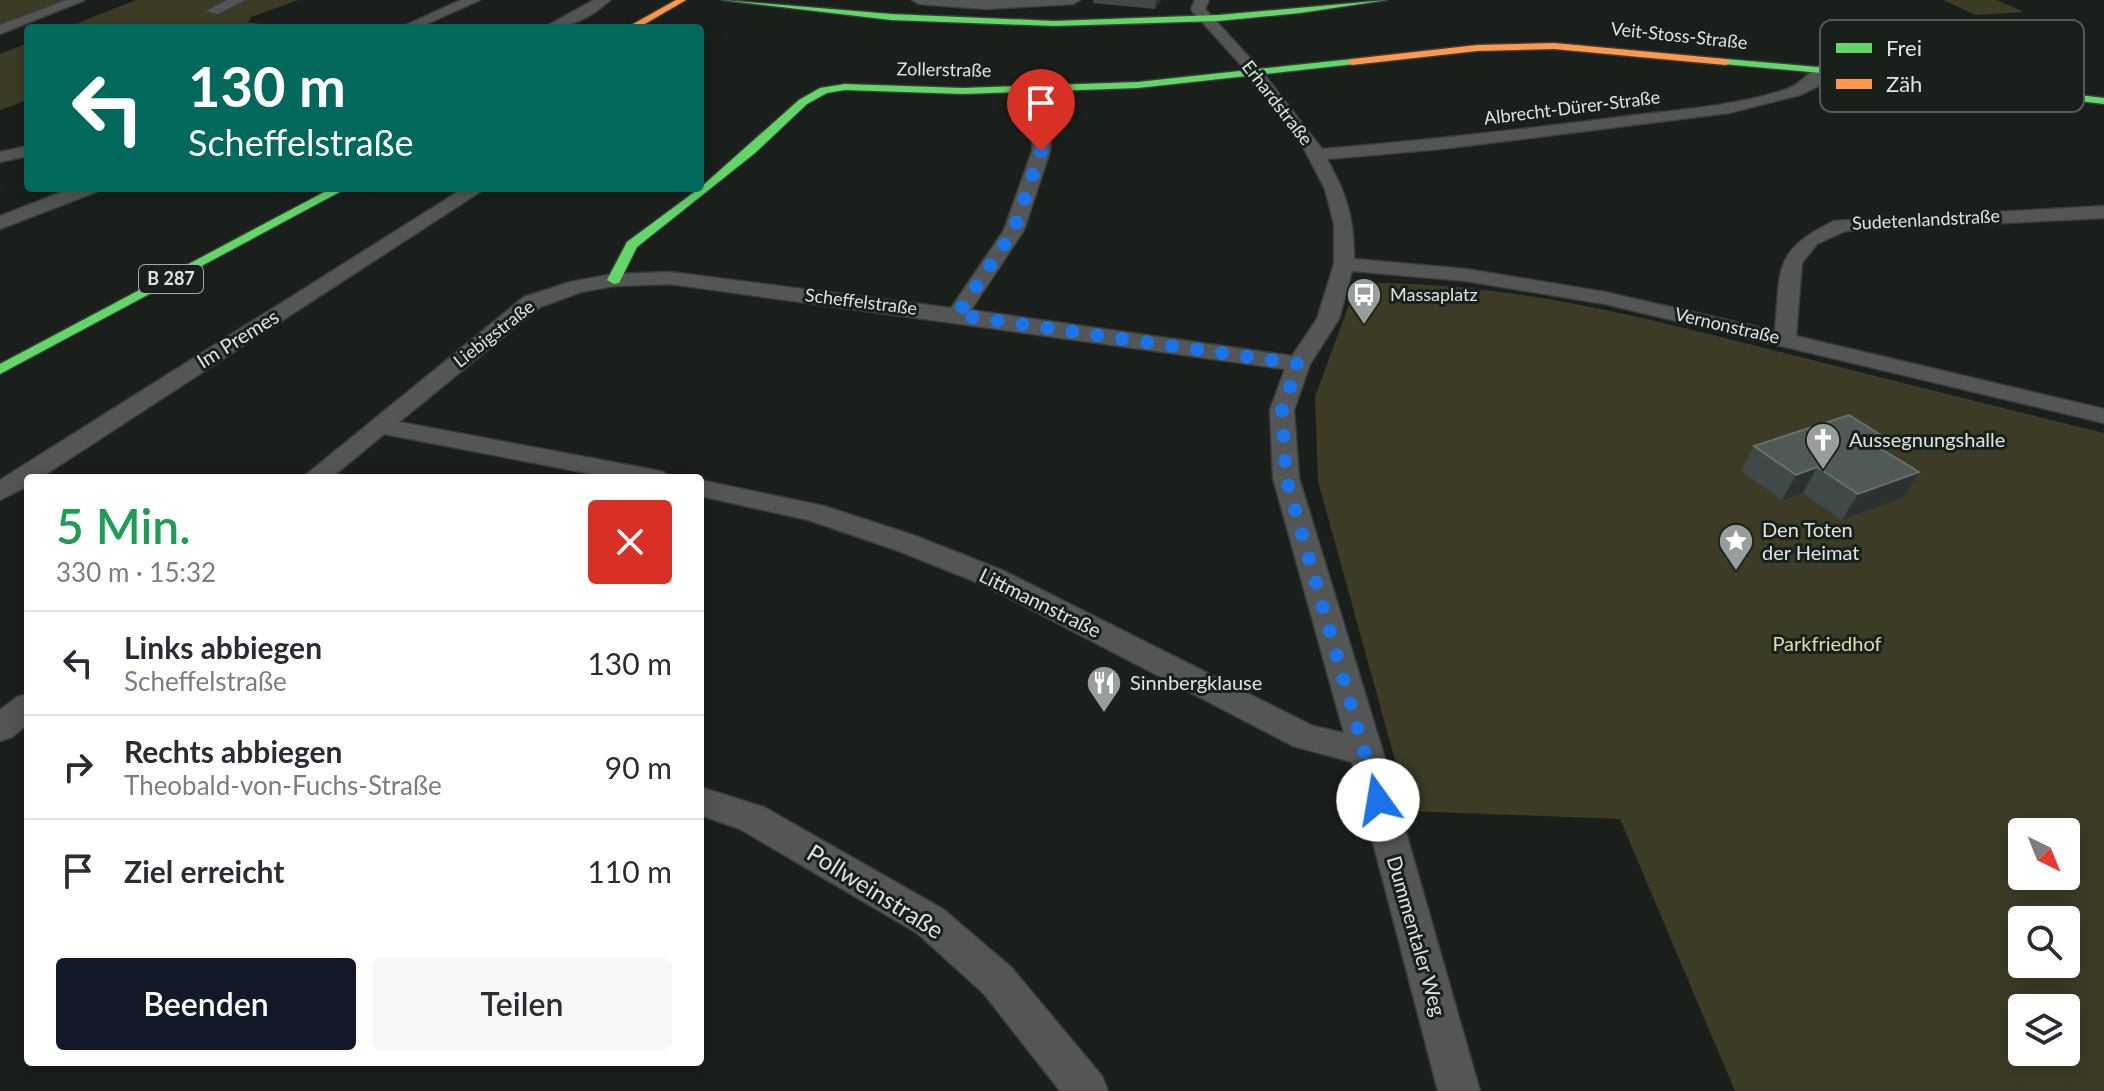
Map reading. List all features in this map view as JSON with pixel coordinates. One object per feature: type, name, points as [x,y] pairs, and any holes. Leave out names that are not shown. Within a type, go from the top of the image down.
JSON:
[{"type":"street","points":[[0,30],[78,0]]},
{"type":"street","points":[[213,11],[238,0]]},
{"type":"street","points":[[416,24],[473,0]]},
{"type":"street","points":[[559,24],[587,12],[603,0]]},
{"type":"street","points":[[623,24],[666,0]]},
{"type":"street","points":[[638,24],[682,0]]},
{"type":"street","points":[[726,0],[953,22],[1073,24],[1206,20],[1293,13],[1383,0]]},
{"type":"street","points":[[765,0],[806,9]]},
{"type":"street","points":[[919,0],[966,5],[1073,0]]},
{"type":"street","points":[[1202,0],[1198,9],[1206,20]]},
{"type":"street","name":"Erhardstraße","points":[[1206,20],[1255,72],[1317,155],[1334,189],[1344,224],[1344,264]]},
{"type":"street","name":"Veit-Stoss-Straße","points":[[1255,72],[1527,46],[1593,47],[1820,70]]},
{"type":"street","name":"Albrecht-Dürer-Straße","points":[[1317,155],[1412,148],[1729,108],[1794,92],[1811,84],[1820,71]]},
{"type":"street","name":"Zollerstraße","points":[[704,188],[751,151],[803,102],[824,90],[845,87],[928,91],[1045,90],[1138,85],[1255,72]]},
{"type":"street","points":[[957,315],[1014,230],[1041,151],[1045,90]]},
{"type":"street","points":[[0,157],[24,152]]},
{"type":"street","points":[[0,223],[79,192]]},
{"type":"street","name":"B 287","points":[[0,370],[334,192]]},
{"type":"street","name":"Im Premes","points":[[28,474],[471,192]]},
{"type":"street","name":"Zollerstraße","points":[[614,280],[632,245],[699,192]]},
{"type":"street","name":"Sudetenlandstraße","points":[[1785,339],[1792,262],[1810,240],[1841,225],[2104,212]]},
{"type":"street","points":[[1298,364],[1328,319],[1344,264]]},
{"type":"street","name":"Vernonstraße","points":[[1344,264],[1466,275],[1605,298],[2104,416]]},
{"type":"street","name":"Scheffelstraße","points":[[614,280],[670,278],[1298,364]]},
{"type":"street","name":"Liebigstraße","points":[[320,474],[532,302],[577,286],[614,280]]},
{"type":"street","name":"Dummentaler Weg","points":[[1298,364],[1282,410],[1286,478],[1366,752],[1459,1091]]},
{"type":"street","points":[[380,426],[634,474]]},
{"type":"street","name":"Im Premes","points":[[0,492],[24,477]]},
{"type":"street","name":"Littmannstraße","points":[[704,489],[814,512],[994,578],[1305,737],[1366,752]]},
{"type":"street","points":[[0,728],[24,709]]},
{"type":"street","name":"Pollweinstraße","points":[[704,802],[752,818],[930,921],[998,981],[1087,1091]]},
{"type":"green space","points":[[0,0],[67,0],[0,25]]},
{"type":"green space","points":[[136,0],[298,0],[251,17],[248,22],[261,24],[75,24]]},
{"type":"green space","points":[[1943,0],[1996,0],[2024,12],[1976,15]]},
{"type":"green space","points":[[24,45],[24,101],[0,110],[0,54]]},
{"type":"green space","name":"Parkfriedhof","points":[[1378,283],[1480,290],[1578,304],[1674,325],[2104,433],[2104,1091],[1735,1091],[1620,819],[1409,811],[1318,481],[1315,397],[1351,299],[1359,289]]},
{"type":"building","points":[[1849,415],[1892,442],[1878,447],[1919,472],[1858,494],[1817,467],[1796,475],[1754,446]]},
{"type":"traffic: fast","points":[[726,0],[891,17],[1054,23],[1218,18],[1383,0]]},
{"type":"traffic: fast","points":[[704,188],[751,151],[803,102],[824,90],[845,87],[963,91],[1138,85],[1352,62]]},
{"type":"traffic: fast","points":[[1726,62],[1820,70]]},
{"type":"traffic: fast","points":[[2084,99],[2104,101]]},
{"type":"traffic: fast","points":[[0,370],[334,192]]},
{"type":"traffic: fast","points":[[614,280],[632,245],[699,192]]},
{"type":"traffic: slow","points":[[638,24],[682,0]]},
{"type":"traffic: slow","points":[[1352,62],[1477,48],[1554,46],[1726,62]]},
{"type":"place","name":"Massaplatz","points":[[1364,326]]},
{"type":"place","name":"Aussegnungshalle","points":[[1823,471]]},
{"type":"place","name":"Den Toten der Heimat","points":[[1736,572]]},
{"type":"place","name":"Sinnbergklause","points":[[1104,714]]},
{"type":"route","points":[[1041,151],[1014,230],[957,315],[1298,364],[1282,410],[1286,478],[1378,800]]}]
